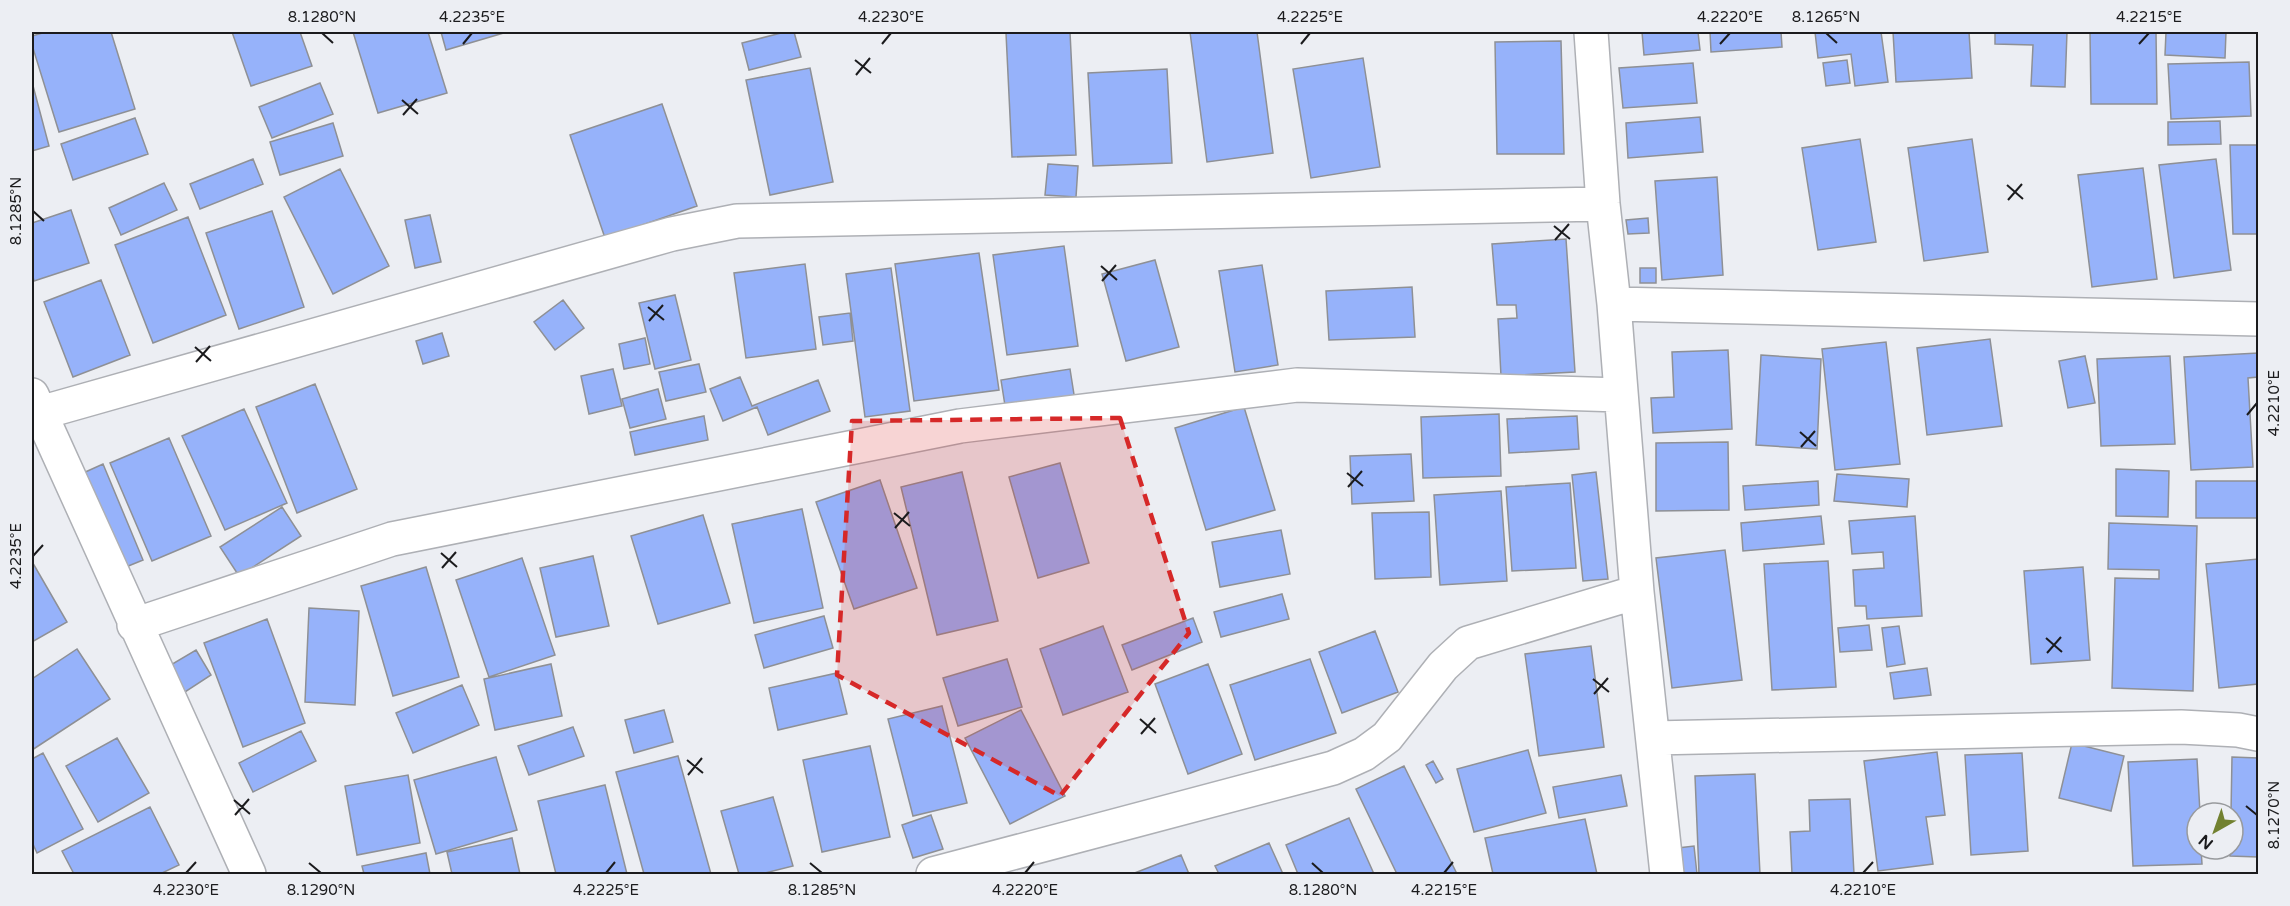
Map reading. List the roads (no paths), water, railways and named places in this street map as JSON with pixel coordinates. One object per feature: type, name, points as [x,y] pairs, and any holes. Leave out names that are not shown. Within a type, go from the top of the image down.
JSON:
[{"type":"street","points":[[1591,32],[1603,204],[1614,304],[1637,592],[1667,874]]},
{"type":"street","points":[[249,874],[36,404],[661,237],[737,221],[1603,204]]},
{"type":"street","points":[[1614,304],[2259,318]]},
{"type":"street","points":[[135,625],[392,539],[960,426],[1297,385],[1620,395]]},
{"type":"street","points":[[933,874],[1333,768],[1364,754],[1387,737],[1443,666],[1468,643],[1637,592]]},
{"type":"street","points":[[1653,738],[2181,727],[2238,730],[2259,734]]}]
